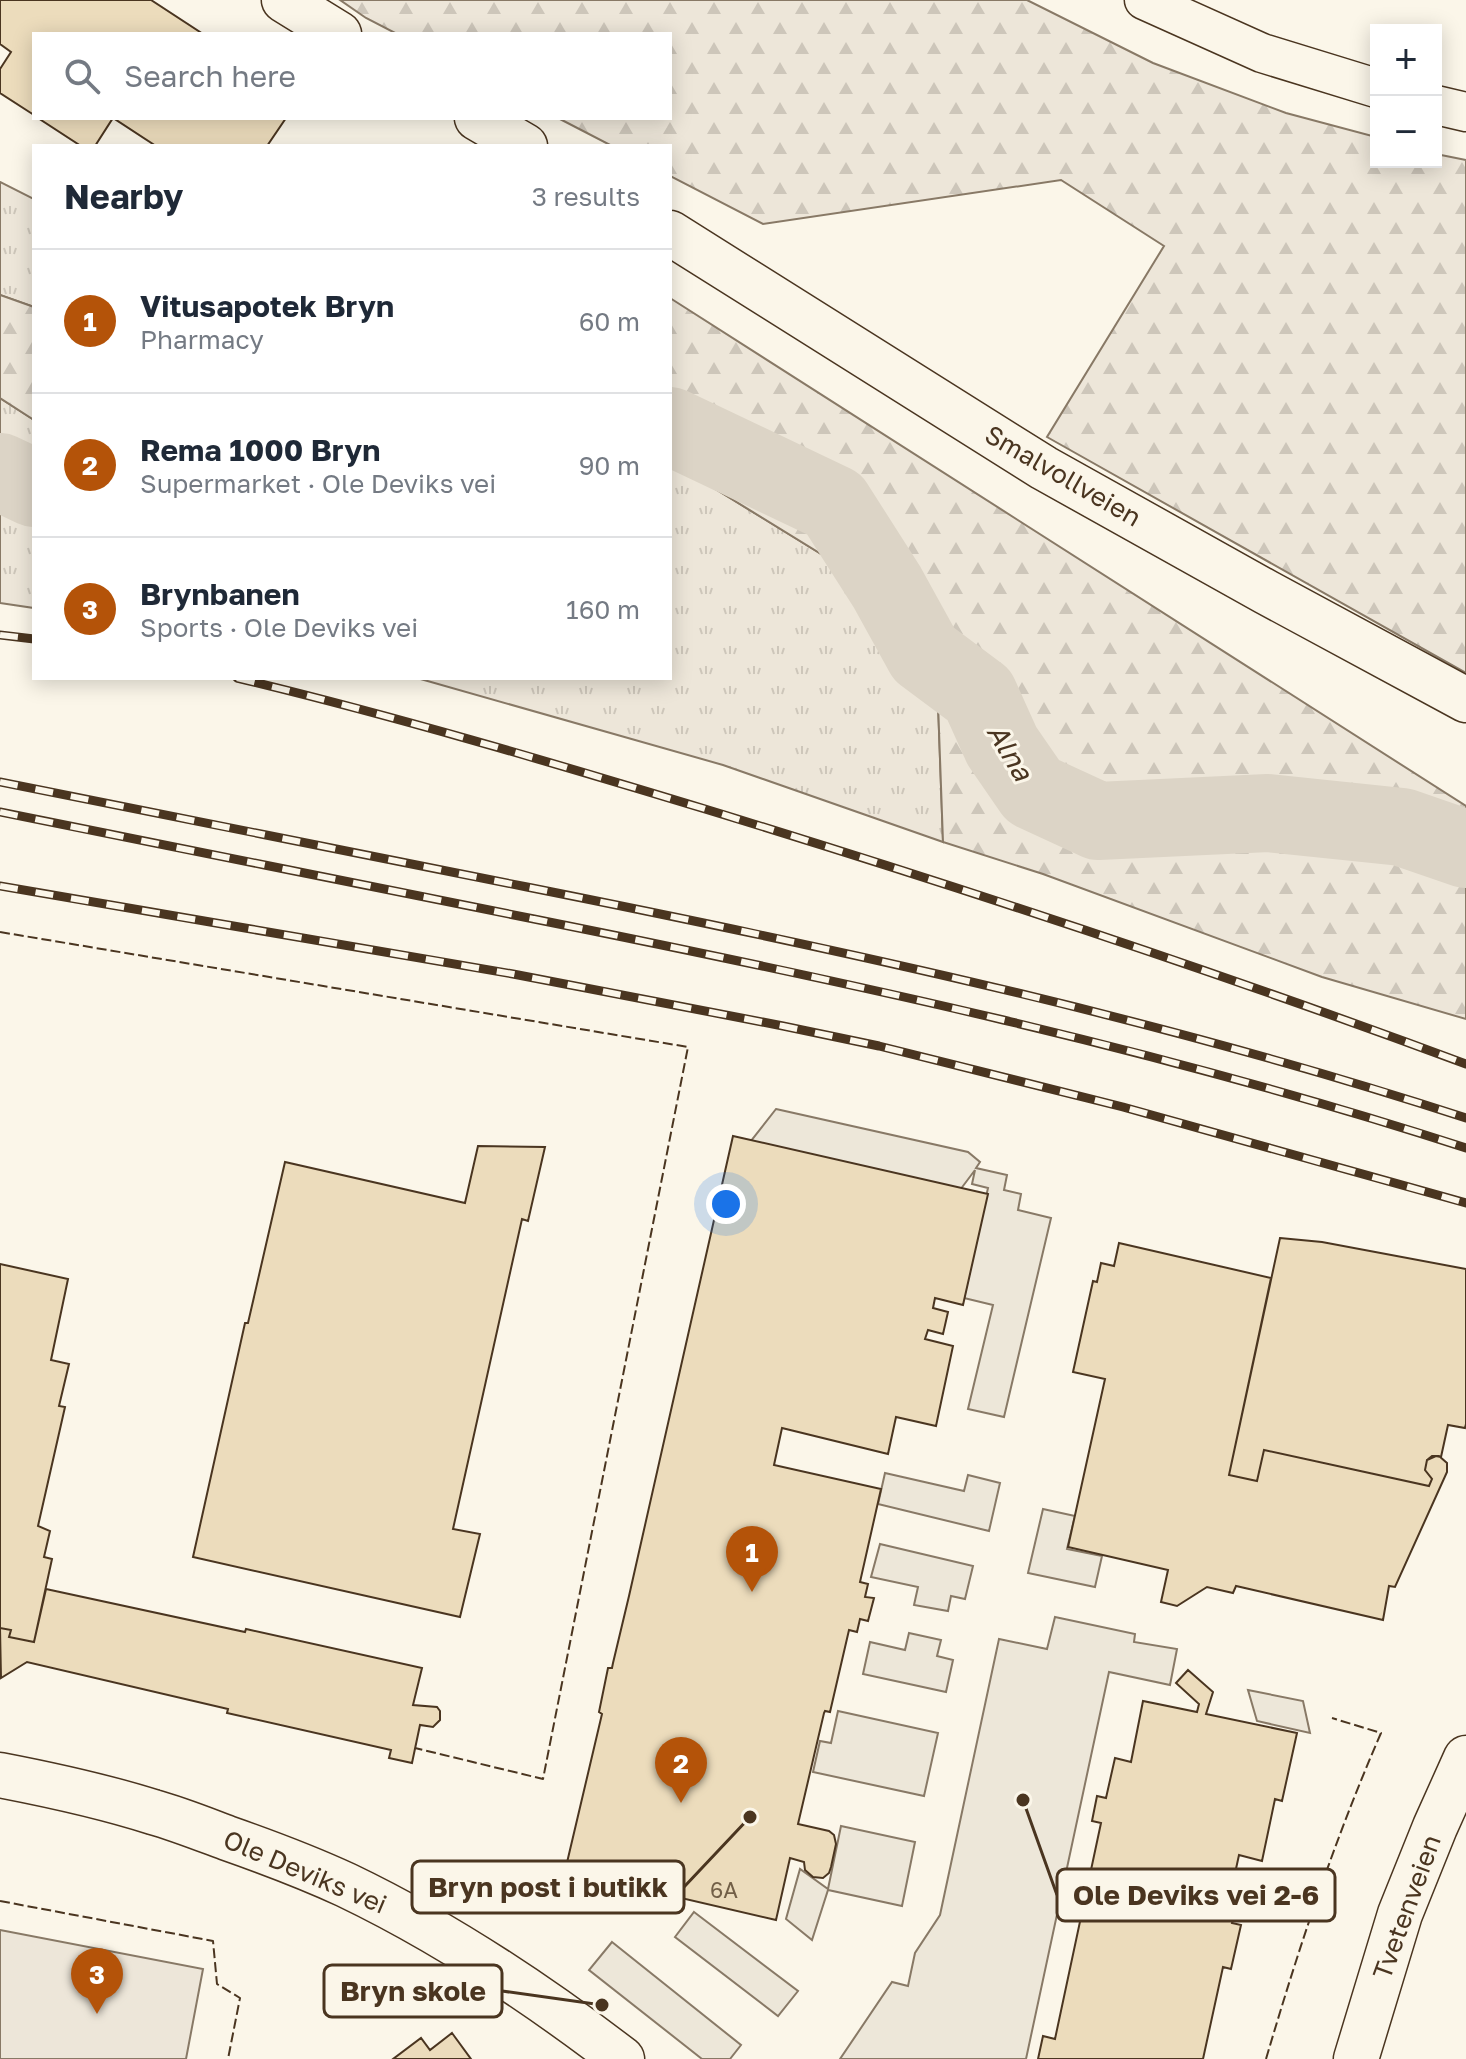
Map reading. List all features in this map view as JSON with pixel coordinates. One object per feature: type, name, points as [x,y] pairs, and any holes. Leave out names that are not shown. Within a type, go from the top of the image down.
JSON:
[{"type":"street","points":[[284,0],[336,32]]},
{"type":"street","points":[[1144,0],[1262,53],[1370,86]]},
{"type":"street","points":[[1442,106],[1466,112]]},
{"type":"street","points":[[480,120],[522,144]]},
{"type":"street","name":"Smalvollveien","points":[[672,234],[1044,468],[1466,700]]},
{"type":"street","name":"Tvetenveien","points":[[1356,2059],[1400,1914],[1463,1764]]},
{"type":"street","name":"Ole Deviks vei","points":[[0,1775],[57,1785],[154,1812],[345,1885],[486,1963],[552,2006],[622,2059]]},
{"type":"green space","points":[[340,0],[1027,0],[1153,63],[1286,113],[1370,135],[1370,168],[1442,168],[1442,155],[1466,160],[1466,673],[1047,437],[1164,246],[1061,180],[763,224],[672,177],[672,144],[608,144],[562,120],[672,120],[672,32],[393,32]]},
{"type":"green space","points":[[0,182],[32,198],[32,306],[0,295]]},
{"type":"green space","points":[[0,295],[32,306],[32,419],[0,398]]},
{"type":"green space","points":[[672,299],[1466,806],[1466,1019],[1322,977],[1043,874],[943,842],[937,675],[834,562],[672,462]]},
{"type":"green space","points":[[0,398],[32,419],[32,608],[0,603]]},
{"type":"green space","points":[[672,462],[834,562],[937,676],[943,842],[723,765],[424,680],[672,680]]},
{"type":"green space","points":[[0,1930],[203,1969],[186,2059],[0,2059]]},
{"type":"shaded area","points":[[776,1109],[968,1152],[980,1162],[976,1168],[1007,1175],[1004,1190],[1021,1194],[1018,1210],[1051,1218],[1004,1417],[968,1409],[993,1305],[964,1298],[988,1188],[972,1184],[975,1170],[960,1190],[751,1141]]},
{"type":"shaded area","points":[[885,1473],[964,1491],[968,1475],[1000,1483],[989,1531],[878,1504]]},
{"type":"shaded area","points":[[1043,1509],[1075,1516],[1067,1549],[1102,1556],[1095,1587],[1028,1573]]},
{"type":"shaded area","points":[[880,1544],[973,1566],[965,1599],[951,1596],[948,1611],[914,1605],[918,1587],[871,1577]]},
{"type":"shaded area","points":[[1055,1617],[1135,1634],[1134,1642],[1177,1649],[1170,1685],[1109,1672],[1026,2059],[840,2059],[892,1982],[908,1986],[915,1953],[940,1915],[999,1639],[1047,1649]]},
{"type":"shaded area","points":[[909,1633],[941,1640],[937,1656],[953,1660],[946,1692],[863,1674],[870,1642],[905,1650]]},
{"type":"shaded area","points":[[1248,1690],[1303,1701],[1310,1733],[1257,1721]]},
{"type":"shaded area","points":[[838,1711],[938,1733],[924,1796],[813,1772],[820,1741],[831,1743]]},
{"type":"shaded area","points":[[841,1826],[915,1842],[902,1906],[828,1890],[812,1940],[786,1919],[800,1869],[828,1889]]},
{"type":"shaded area","points":[[694,1912],[798,1991],[778,2016],[675,1937]]},
{"type":"shaded area","points":[[612,1942],[741,2045],[730,2059],[702,2059],[589,1970]]},
{"type":"building","points":[[0,0],[151,0],[200,32],[32,32],[32,114],[0,93],[0,69],[11,52],[0,44]]},
{"type":"building","points":[[41,120],[112,120],[96,144],[78,144]]},
{"type":"building","points":[[116,120],[285,120],[268,144],[153,144]]},
{"type":"building","points":[[733,1136],[988,1194],[963,1305],[935,1298],[933,1308],[948,1312],[943,1334],[928,1330],[925,1339],[953,1346],[936,1426],[896,1417],[888,1454],[782,1428],[774,1465],[881,1489],[860,1582],[868,1584],[865,1597],[874,1598],[868,1621],[860,1619],[857,1632],[849,1630],[830,1712],[824,1713],[798,1824],[834,1835],[836,1844],[831,1867],[823,1878],[813,1877],[805,1870],[804,1862],[790,1858],[776,1920],[565,1871],[602,1714],[599,1712],[608,1668],[612,1668],[629,1596]]},
{"type":"building","points":[[478,1146],[545,1147],[528,1221],[522,1219],[453,1529],[480,1534],[460,1617],[193,1557],[245,1323],[248,1323],[285,1162],[465,1203]]},
{"type":"building","points":[[1280,1238],[1322,1242],[1466,1269],[1466,1424],[1465,1428],[1448,1425],[1441,1457],[1427,1460],[1425,1470],[1432,1479],[1429,1486],[1264,1450],[1257,1481],[1229,1475]]},
{"type":"building","points":[[1119,1243],[1271,1278],[1229,1475],[1257,1481],[1264,1450],[1429,1486],[1432,1479],[1425,1470],[1427,1460],[1439,1456],[1447,1463],[1447,1472],[1395,1587],[1389,1586],[1383,1620],[1236,1586],[1233,1593],[1207,1587],[1177,1606],[1161,1602],[1168,1570],[1068,1547],[1105,1379],[1073,1372],[1093,1281],[1097,1282],[1101,1263],[1114,1266]]},
{"type":"building","points":[[0,1264],[68,1279],[51,1360],[69,1364],[59,1406],[65,1407],[38,1526],[50,1531],[44,1557],[52,1559],[34,1642],[9,1637],[11,1630],[0,1628]]},
{"type":"building","points":[[46,1589],[422,1668],[413,1705],[437,1707],[440,1720],[433,1727],[420,1725],[412,1763],[389,1758],[391,1750],[227,1713],[228,1709],[27,1662],[1,1678],[0,1628],[11,1630],[9,1637],[34,1642]]},
{"type":"building","points":[[1188,1670],[1213,1692],[1206,1714],[1297,1733],[1282,1801],[1275,1799],[1262,1861],[1239,1855],[1227,1910],[1235,1911],[1232,1923],[1241,1925],[1231,1969],[1223,1967],[1203,2059],[1038,2059],[1043,2036],[1055,2039],[1101,1823],[1092,1821],[1097,1796],[1106,1798],[1115,1758],[1131,1762],[1143,1701],[1197,1712],[1199,1704],[1176,1683]]},
{"type":"building","points":[[452,2033],[471,2059],[393,2059],[421,2038],[430,2050]]},
{"type":"waterway","name":"Alna","points":[[672,427],[834,504],[887,587],[924,654],[979,695],[1002,746],[1033,791],[1098,821],[1268,813],[1402,827],[1466,849]]},
{"type":"waterway","name":"Alna","points":[[0,472],[32,487]]},
{"type":"railway","points":[[0,635],[32,639]]},
{"type":"railway","points":[[245,680],[472,740],[647,791],[992,899],[1466,1064]]},
{"type":"railway","points":[[0,782],[882,961],[1234,1049],[1466,1118]]},
{"type":"railway","points":[[0,812],[886,993],[1236,1079],[1466,1148]]},
{"type":"railway","points":[[0,886],[513,974],[879,1046],[1123,1107],[1466,1203]]},
{"type":"fence","points":[[0,932],[688,1047],[543,1779],[415,1748]]},
{"type":"fence","points":[[1266,2059],[1318,1894],[1381,1733],[1332,1718]]},
{"type":"fence","points":[[0,1901],[213,1941],[217,1984],[240,1998],[228,2059]]},
{"type":"place","name":"Vitusapotek Bryn","points":[[752,1592]]},
{"type":"place","name":"Ole Deviks vei 2-6","points":[[1023,1800]]},
{"type":"place","name":"Rema 1000 Bryn","points":[[681,1803]]},
{"type":"place","name":"Bryn post i butikk","points":[[750,1817]]},
{"type":"place","name":"Bryn skole","points":[[602,2005]]},
{"type":"place","name":"Brynbanen","points":[[97,2014]]}]
